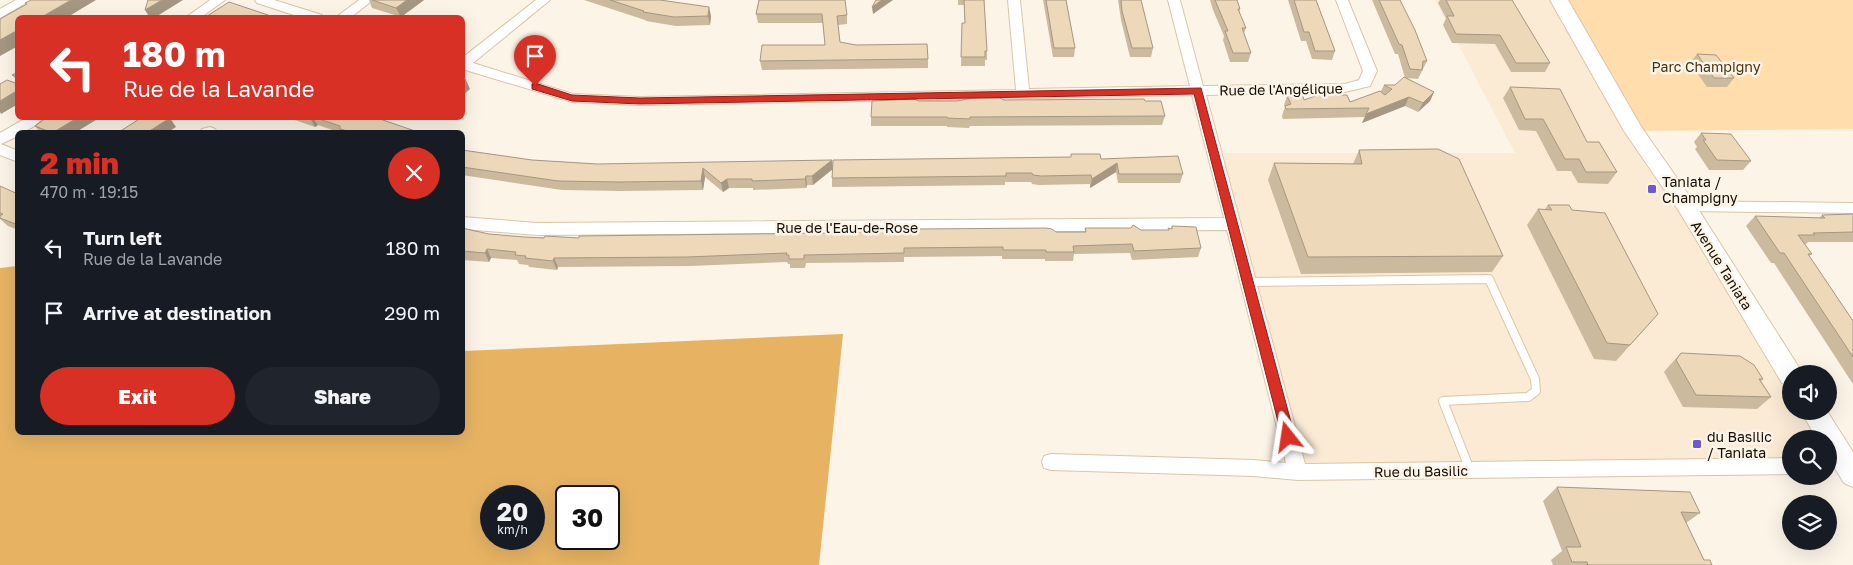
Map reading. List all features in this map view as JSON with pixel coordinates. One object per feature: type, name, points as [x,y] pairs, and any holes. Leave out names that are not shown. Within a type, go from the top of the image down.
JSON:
[{"type":"main road","name":"Avenue Taniata","points":[[1559,0],[1634,131],[1686,206],[1784,365]]},
{"type":"main road","points":[[1818,420],[1843,469]]},
{"type":"street","points":[[0,14],[25,0]]},
{"type":"street","points":[[196,15],[218,0]]},
{"type":"street","points":[[261,0],[308,15]]},
{"type":"street","points":[[345,15],[366,0]]},
{"type":"street","points":[[465,62],[544,0]]},
{"type":"street","points":[[1014,0],[1023,93]]},
{"type":"street","points":[[1174,0],[1298,472]]},
{"type":"street","name":"Rue de l'Angélique","points":[[1198,91],[1345,88],[1366,83],[1370,71],[1342,0]]},
{"type":"street","points":[[465,65],[572,98],[640,101],[1198,91]]},
{"type":"street","points":[[16,130],[32,120]]},
{"type":"street","points":[[0,140],[15,131]]},
{"type":"street","points":[[0,149],[15,155]]},
{"type":"street","points":[[1686,206],[1853,208]]},
{"type":"street","name":"Rue de l'Eau-de-Rose","points":[[465,223],[537,229],[1232,224]]},
{"type":"street","name":"Rue du Basilic","points":[[1051,462],[1254,468],[1298,472],[1782,466]]},
{"type":"lane","points":[[1247,282],[1489,279],[1535,379],[1536,391],[1528,397],[1443,401],[1470,470]]},
{"type":"shaded area","points":[[1435,0],[1559,0],[1617,104],[1783,365],[1782,420],[1818,420],[1824,430],[1782,430],[1782,466],[1298,472],[1214,153],[1515,153]]},
{"type":"shaded area","points":[[15,266],[15,435],[465,435],[465,351],[843,334],[819,565],[0,565],[0,268]]},
{"type":"shaded area","points":[[1837,450],[1847,466],[1837,466]]},
{"type":"green space","name":"Parc Champigny","points":[[1559,0],[1853,0],[1853,129],[1634,131]]},
{"type":"building","points":[[31,0],[71,0],[45,15],[15,15],[15,32],[0,40],[0,19],[27,4],[25,3]]},
{"type":"building","points":[[148,0],[162,0],[145,10]]},
{"type":"building","points":[[372,0],[407,0],[396,8]]},
{"type":"building","points":[[610,0],[660,0],[709,7],[708,16],[674,17],[643,12]]},
{"type":"building","points":[[759,0],[845,0],[847,15],[837,16],[840,42],[856,45],[927,44],[928,59],[760,61],[762,45],[825,45],[822,14],[756,14]]},
{"type":"building","points":[[876,0],[882,0],[872,7]]},
{"type":"building","points":[[964,0],[984,0],[987,51],[985,51],[985,57],[961,57],[962,23],[965,23]]},
{"type":"building","points":[[1046,0],[1066,0],[1075,48],[1054,48]]},
{"type":"building","points":[[1121,0],[1141,0],[1153,48],[1132,48]]},
{"type":"building","points":[[1215,0],[1237,0],[1240,9],[1238,9],[1246,28],[1242,28],[1251,53],[1233,53],[1225,31],[1228,31]]},
{"type":"building","points":[[1294,0],[1316,0],[1335,51],[1315,51],[1309,32],[1304,32]]},
{"type":"building","points":[[1379,0],[1400,0],[1415,30],[1427,61],[1423,61],[1422,70],[1410,69],[1402,45],[1399,44]]},
{"type":"building","points":[[1446,0],[1512,0],[1550,63],[1516,63],[1500,35],[1456,34],[1447,16],[1454,16]]},
{"type":"building","points":[[229,2],[268,15],[209,15]]},
{"type":"building","points":[[1697,54],[1716,55],[1734,78],[1714,78]]},
{"type":"building","points":[[1404,77],[1434,92],[1423,103],[1409,97],[1366,114],[1369,108],[1286,109],[1285,106],[1291,104],[1287,96],[1303,96],[1304,100],[1318,95],[1347,95],[1350,102],[1380,91],[1385,95],[1392,89],[1384,85],[1395,85]]},
{"type":"building","points":[[7,80],[15,83],[15,92],[0,101],[0,84]]},
{"type":"building","points":[[1510,87],[1560,89],[1587,142],[1599,142],[1617,172],[1586,172],[1579,159],[1565,159],[1543,119],[1525,119]]},
{"type":"building","points":[[973,98],[1000,98],[1004,100],[1144,99],[1145,101],[1161,101],[1165,116],[970,117],[970,119],[947,117],[871,117],[872,101],[914,99],[919,101],[957,101]]},
{"type":"building","points":[[43,120],[74,120],[57,130],[45,130],[35,126]]},
{"type":"building","points":[[138,120],[167,120],[151,130],[122,130]]},
{"type":"building","points":[[322,120],[383,120],[412,130],[344,130],[340,129],[340,126]]},
{"type":"building","points":[[1701,133],[1731,134],[1751,161],[1717,160],[1703,140],[1706,140]]},
{"type":"building","points":[[1438,149],[1459,159],[1503,256],[1308,257],[1274,163],[1362,164],[1359,150]]},
{"type":"building","points":[[465,150],[532,160],[597,164],[832,160],[812,176],[806,176],[805,179],[752,181],[752,179],[727,179],[721,183],[703,168],[701,181],[558,181],[465,167]]},
{"type":"building","points":[[1071,154],[1100,154],[1101,159],[1178,156],[1183,174],[1119,174],[1117,163],[1092,179],[1091,175],[1041,176],[1033,175],[1032,173],[1006,173],[1006,176],[832,178],[833,160],[1071,157]]},
{"type":"building","points":[[0,186],[15,193],[15,224],[0,218],[3,214],[0,213]]},
{"type":"building","points":[[1548,205],[1569,205],[1572,210],[1605,213],[1658,314],[1630,345],[1607,343],[1538,209],[1552,210]]},
{"type":"building","points":[[1853,214],[1853,232],[1798,235],[1812,254],[1808,254],[1853,321],[1853,357],[1784,253],[1780,253],[1755,216],[1825,218],[1822,215]]},
{"type":"building","points":[[1133,225],[1141,230],[1169,230],[1168,228],[1172,229],[1172,226],[1196,227],[1201,248],[1134,251],[1132,244],[1073,246],[1074,252],[1046,252],[1046,250],[1003,250],[1003,247],[904,248],[904,253],[804,255],[804,259],[789,259],[789,255],[786,255],[787,253],[687,257],[554,258],[553,261],[525,258],[526,256],[515,255],[516,252],[487,249],[485,253],[465,251],[465,229],[489,234],[524,237],[579,238],[579,236],[834,233],[916,229],[1046,228],[1056,232],[1086,232],[1085,228],[1131,228]]},
{"type":"building","points":[[1681,353],[1740,356],[1754,365],[1763,379],[1759,379],[1771,397],[1696,395],[1676,360]]},
{"type":"building","points":[[1557,487],[1690,492],[1700,513],[1681,512],[1704,560],[1710,560],[1712,565],[1588,565],[1587,562],[1572,562],[1566,547],[1581,547]]},
{"type":"place","name":"Taniata / Champigny","points":[[1652,189]]},
{"type":"place","name":"du Basilic / Taniata","points":[[1697,444]]},
{"type":"route","points":[[535,86],[572,98],[640,101],[1198,91],[1288,437]]}]
